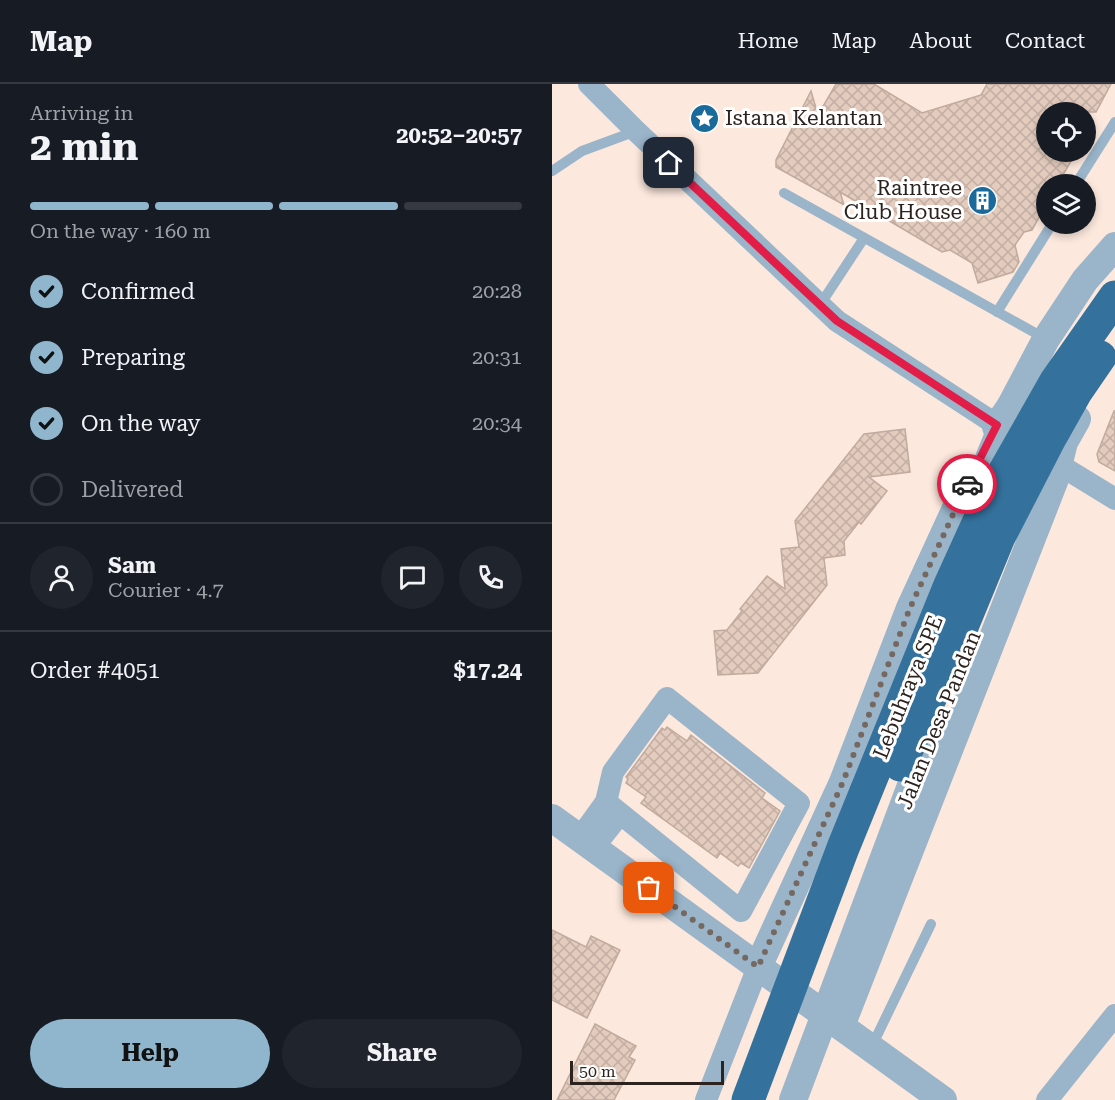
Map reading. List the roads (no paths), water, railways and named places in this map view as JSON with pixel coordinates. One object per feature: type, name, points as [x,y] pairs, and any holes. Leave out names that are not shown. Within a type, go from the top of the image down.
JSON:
[{"type":"highway","name":"Lebuhraya SPE","points":[[748,1100],[843,849],[950,585],[990,497],[1056,381],[1115,297]]},
{"type":"highway","name":"Lebuhraya SPE","points":[[772,1100],[903,759],[957,639],[999,537],[1076,392],[1115,336]]},
{"type":"street","points":[[589,84],[837,321],[1004,416]]},
{"type":"street","points":[[706,1100],[758,967],[843,782],[910,608],[952,515],[1046,339],[1085,280],[1115,246]]},
{"type":"street","name":"Jalan Desa Pandan","points":[[794,1100],[937,716],[1047,462],[1061,453],[1115,354]]},
{"type":"street","points":[[736,1100],[909,653],[1004,416]]},
{"type":"street","points":[[841,1026],[1055,479],[1061,453],[1115,499]]},
{"type":"street","points":[[587,843],[613,808],[613,772],[667,698],[799,803],[741,911],[613,808]]},
{"type":"street","points":[[552,818],[942,1100]]},
{"type":"street","points":[[1047,1100],[1115,1015]]},
{"type":"lane","points":[[1082,174],[1115,122]]},
{"type":"lane","points":[[552,171],[582,151],[636,131]]},
{"type":"lane","points":[[784,193],[1046,339]]},
{"type":"lane","points":[[997,312],[1046,234]]},
{"type":"lane","points":[[820,305],[864,237]]},
{"type":"lane","points":[[871,1048],[931,924]]},
{"type":"place","name":"Istana Kelantan","points":[[704,118]]},
{"type":"place","name":"Raintree Club House","points":[[983,200]]}]
